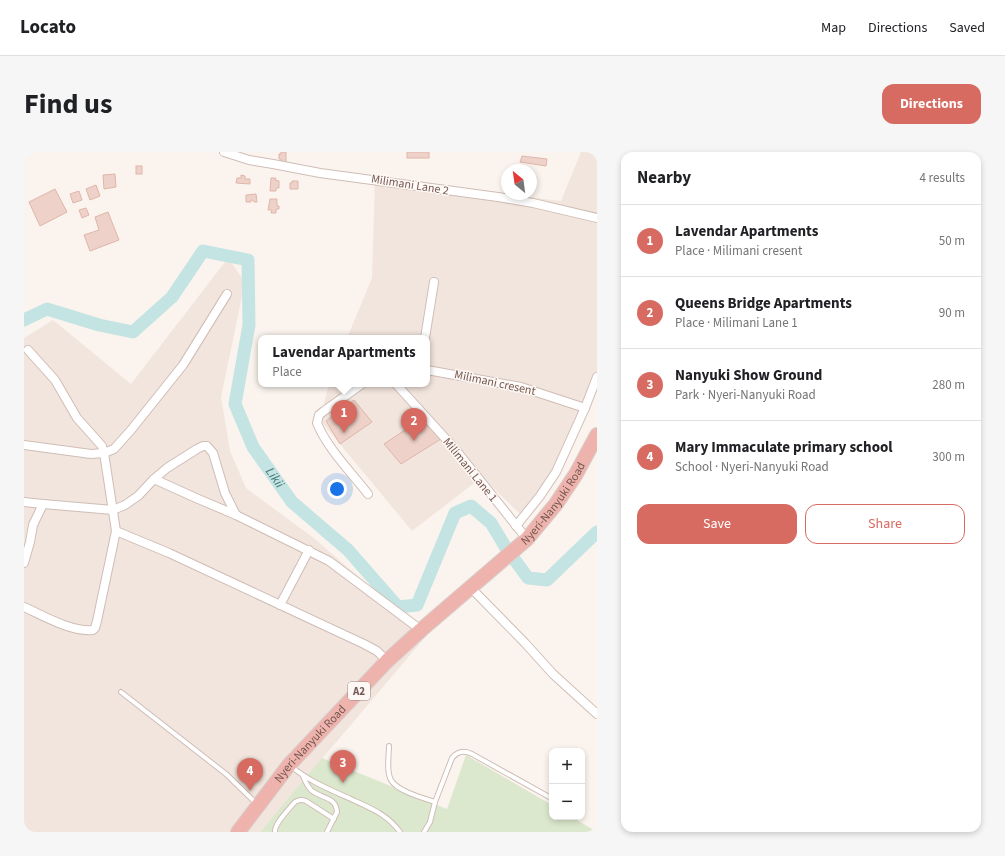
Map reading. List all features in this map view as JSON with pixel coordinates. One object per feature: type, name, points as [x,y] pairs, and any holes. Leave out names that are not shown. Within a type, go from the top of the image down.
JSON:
[{"type":"highway","name":"Nyeri-Nanyuki Road","points":[[238,832],[289,765],[387,661],[420,630],[522,543],[556,504],[576,474],[597,435]]},
{"type":"street","name":"Milimani Lane 2","points":[[224,152],[249,160],[320,172],[533,203],[597,218]]},
{"type":"street","points":[[425,335],[434,282]]},
{"type":"street","points":[[24,445],[91,454],[104,453],[114,449],[183,365],[227,294]]},
{"type":"street","points":[[24,607],[60,624],[93,630],[97,622],[116,531],[102,446],[77,418],[55,380],[28,350]]},
{"type":"street","name":"Milimani cresent","points":[[430,371],[521,387],[585,408]]},
{"type":"street","points":[[516,526],[540,496],[556,472],[585,408],[597,377]]},
{"type":"street","points":[[358,387],[319,415],[317,423],[332,449],[368,494]]},
{"type":"street","name":"Milimani Lane 1","points":[[399,387],[454,450],[516,526],[522,543]]},
{"type":"street","points":[[24,502],[113,510],[125,505],[138,496],[154,478],[167,468],[197,449],[207,446],[213,453],[225,493],[236,515]]},
{"type":"street","points":[[154,478],[236,515],[329,561],[420,630]]},
{"type":"street","points":[[24,563],[30,542],[32,525],[43,504]]},
{"type":"street","points":[[116,531],[169,553],[371,648],[387,661]]},
{"type":"street","points":[[280,605],[309,550]]},
{"type":"street","points":[[470,587],[553,674],[597,714]]},
{"type":"lane","points":[[121,692],[226,774],[258,805]]},
{"type":"lane","points":[[389,746],[388,769],[391,780],[398,788],[435,802]]},
{"type":"lane","points":[[424,832],[430,822],[435,802],[452,758],[455,754],[466,751],[549,797]]},
{"type":"lane","points":[[289,765],[303,776],[372,808],[387,817],[400,832]]},
{"type":"lane","points":[[303,776],[311,790],[328,798],[336,804],[338,812],[327,832]]},
{"type":"lane","points":[[275,832],[275,828],[278,823],[295,802],[299,800],[306,802],[334,819]]},
{"type":"shaded area","points":[[581,152],[597,152],[597,382],[557,477],[522,516],[482,477],[412,531],[320,420],[328,387],[430,387],[430,335],[348,335],[372,278],[375,179],[501,194],[501,200],[537,200],[537,198],[561,201]]},
{"type":"shaded area","points":[[228,258],[245,282],[221,397],[230,451],[246,488],[315,539],[405,618],[427,635],[260,832],[24,832],[24,338],[53,320],[131,384]]},
{"type":"green space","points":[[466,755],[549,803],[549,820],[577,820],[597,832],[260,832],[322,758],[447,809]]},
{"type":"building","points":[[281,152],[286,152],[286,163],[281,163],[281,159],[279,159],[279,154],[281,154]]},
{"type":"building","points":[[407,152],[429,152],[429,158],[407,158]]},
{"type":"building","points":[[522,156],[547,159],[546,166],[520,162]]},
{"type":"building","points":[[136,166],[142,166],[142,174],[136,174]]},
{"type":"building","points":[[115,174],[116,187],[104,189],[103,175]]},
{"type":"building","points":[[241,175],[245,176],[245,179],[250,179],[250,184],[236,183],[237,178],[241,178]]},
{"type":"building","points":[[271,178],[276,178],[275,180],[279,181],[279,188],[276,188],[276,191],[270,191]]},
{"type":"building","points":[[292,181],[298,181],[298,189],[290,189],[290,183],[292,183]]},
{"type":"building","points":[[96,185],[100,196],[90,200],[86,189]]},
{"type":"building","points":[[55,189],[67,212],[40,226],[29,202]]},
{"type":"building","points":[[79,191],[82,200],[73,203],[70,194]]},
{"type":"building","points":[[256,194],[257,202],[251,200],[251,202],[246,202],[246,195]]},
{"type":"building","points":[[270,199],[277,199],[277,206],[279,206],[279,209],[276,209],[276,213],[271,213],[272,210],[268,210]]},
{"type":"building","points":[[86,208],[89,215],[82,218],[79,210]]},
{"type":"building","points":[[108,212],[119,240],[90,251],[84,235],[99,230],[95,217]]},
{"type":"building","points":[[354,400],[372,422],[340,444],[326,421]]},
{"type":"building","points":[[423,418],[444,437],[401,464],[384,444]]},
{"type":"waterway","name":"Likii","points":[[24,320],[47,309],[99,325],[133,332],[172,297],[203,251],[248,260],[249,325],[235,404],[253,447],[292,502],[348,550],[398,607],[417,605],[455,513],[471,506],[491,523],[506,548],[528,578],[547,580],[597,532]]},
{"type":"place","name":"Lavendar Apartments","points":[[344,433]]},
{"type":"place","name":"Queens Bridge Apartments","points":[[414,441]]},
{"type":"place","name":"Nanyuki Show Ground","points":[[343,783]]},
{"type":"place","name":"Mary Immaculate primary school","points":[[250,791]]}]
